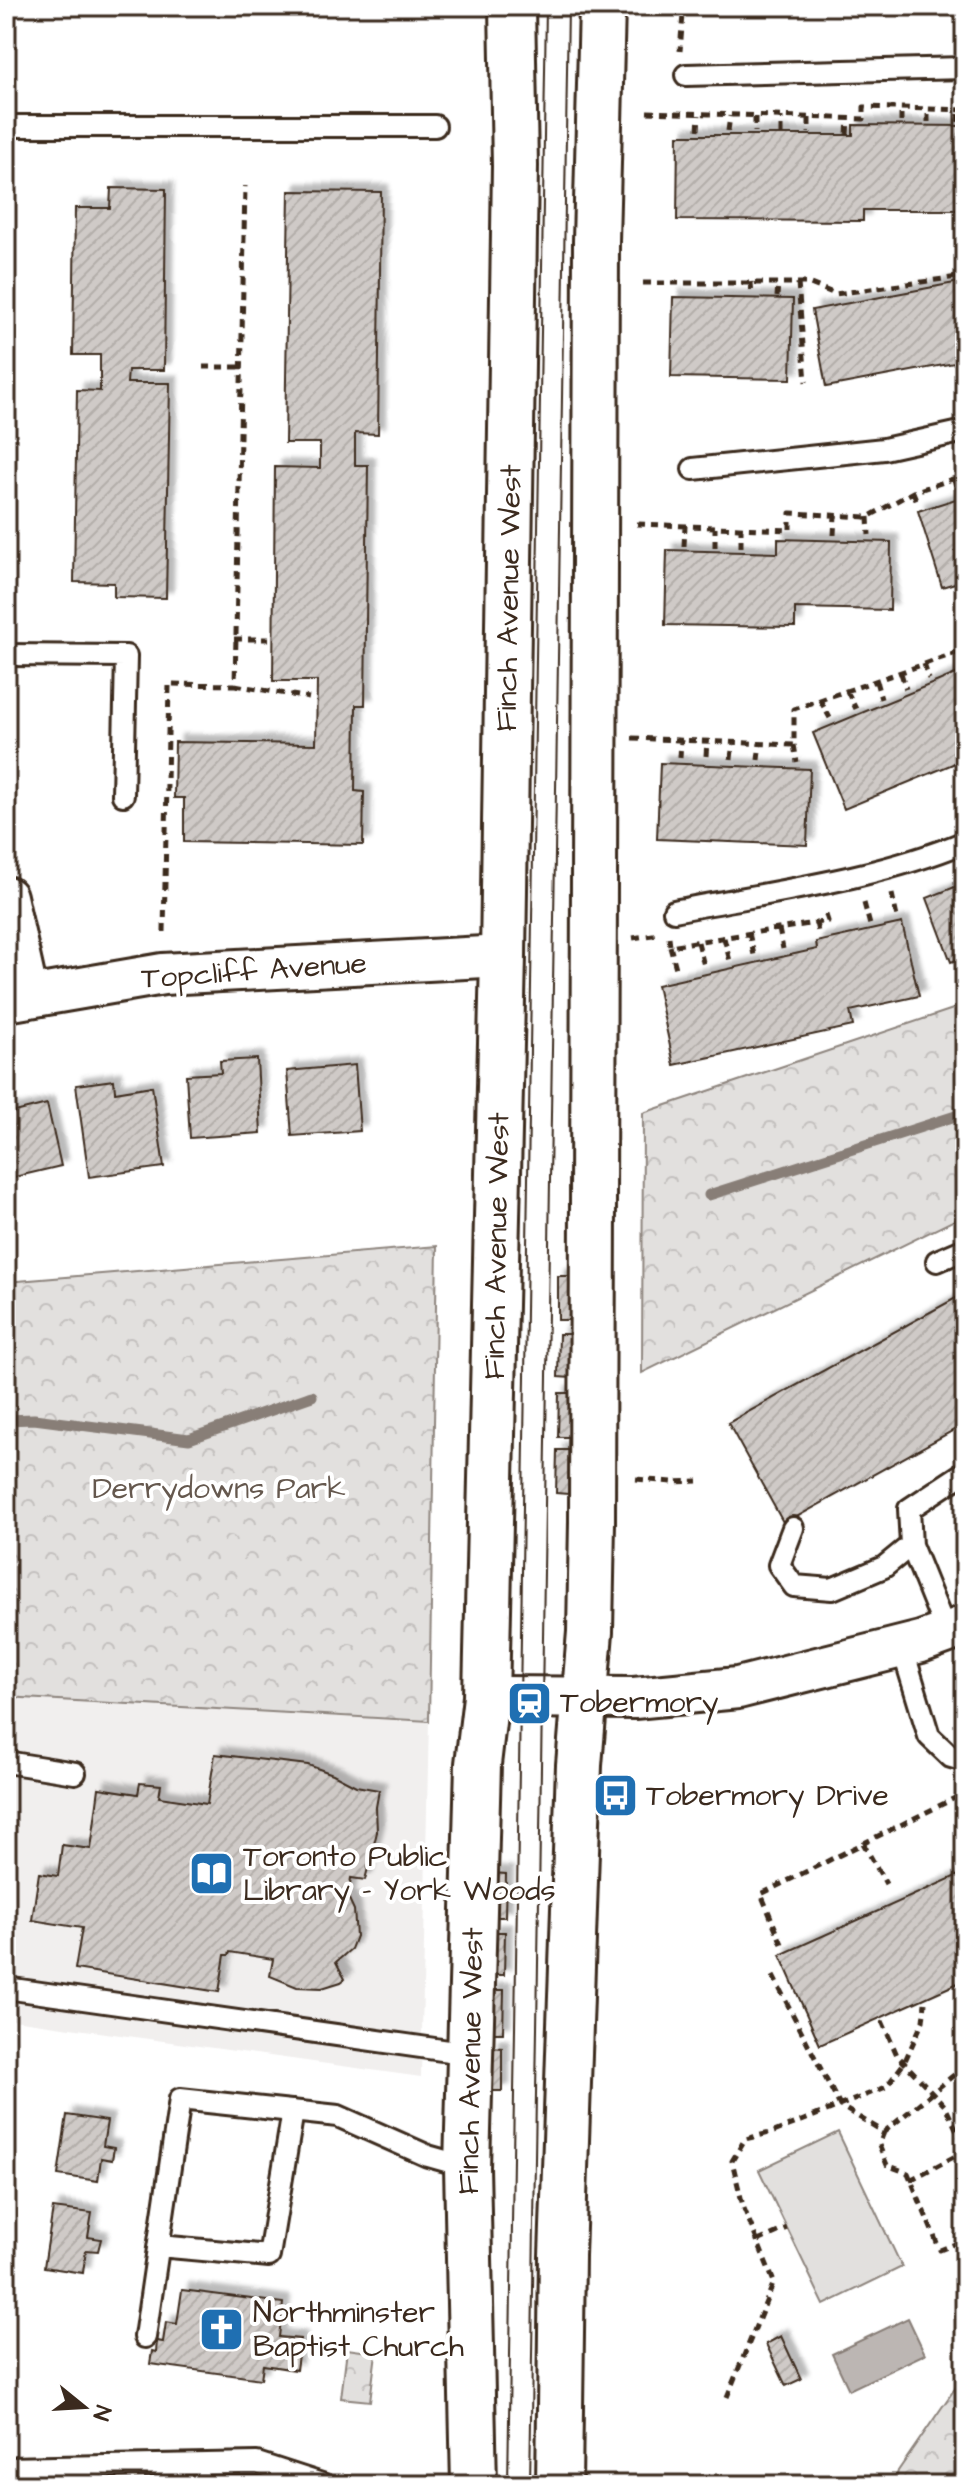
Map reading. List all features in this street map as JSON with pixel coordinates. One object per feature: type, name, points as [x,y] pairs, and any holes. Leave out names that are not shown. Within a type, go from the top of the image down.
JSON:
[{"type":"main road","name":"Finch Avenue West","points":[[474,2485],[467,2167],[478,1764],[486,1697],[503,956],[515,166],[512,6]]},
{"type":"main road","points":[[559,2485],[562,2256],[579,1765],[590,1632],[592,1522],[596,241],[602,6]]},
{"type":"street","points":[[6,897],[17,999]]},
{"type":"street","name":"Topcliff Avenue","points":[[17,999],[163,974],[503,956]]},
{"type":"street","points":[[486,1697],[634,1698],[738,1688],[902,1647],[956,1630]]},
{"type":"lane","points":[[683,66],[965,68]]},
{"type":"lane","points":[[6,126],[435,126]]},
{"type":"lane","points":[[693,469],[884,449],[965,431]]},
{"type":"lane","points":[[6,655],[126,656],[123,795]]},
{"type":"lane","points":[[674,911],[877,871],[965,842]]},
{"type":"lane","points":[[937,1261],[965,1249]]},
{"type":"lane","points":[[956,1630],[911,1545],[909,1509],[965,1472]]},
{"type":"lane","points":[[793,1528],[779,1565],[794,1586],[832,1589],[884,1567],[911,1545]]},
{"type":"lane","points":[[902,1647],[929,1736],[951,1757],[965,1761]]},
{"type":"lane","points":[[6,1762],[75,1773]]},
{"type":"lane","points":[[6,1988],[470,2054]]},
{"type":"lane","points":[[145,2337],[180,2099],[338,2116],[428,2156],[467,2167]]},
{"type":"lane","points":[[159,2246],[269,2256],[293,2111]]},
{"type":"lane","points":[[6,2468],[257,2463],[325,2485]]},
{"type":"path","points":[[676,6],[683,15],[683,66]]},
{"type":"path","points":[[647,112],[864,119],[864,107],[962,110],[958,122]]},
{"type":"path","points":[[901,108],[901,122]]},
{"type":"path","points":[[928,109],[928,122]]},
{"type":"path","points":[[698,130],[699,115]]},
{"type":"path","points":[[728,131],[730,116]]},
{"type":"path","points":[[755,117],[755,132]]},
{"type":"path","points":[[781,117],[781,134]]},
{"type":"path","points":[[809,118],[809,133]]},
{"type":"path","points":[[847,134],[848,119]]},
{"type":"path","points":[[235,685],[245,186]]},
{"type":"path","points":[[643,283],[808,283],[835,294],[965,276]]},
{"type":"path","points":[[686,282],[686,293]]},
{"type":"path","points":[[726,282],[726,293]]},
{"type":"path","points":[[751,282],[752,296]]},
{"type":"path","points":[[777,297],[778,283]]},
{"type":"path","points":[[798,283],[806,382]]},
{"type":"path","points":[[203,367],[241,367]]},
{"type":"path","points":[[637,524],[790,530],[790,513],[868,517],[913,492],[965,475]]},
{"type":"path","points":[[954,479],[958,495]]},
{"type":"path","points":[[913,492],[918,504]]},
{"type":"path","points":[[834,535],[835,515]]},
{"type":"path","points":[[868,517],[869,535]]},
{"type":"path","points":[[684,546],[685,526]]},
{"type":"path","points":[[715,527],[715,547]]},
{"type":"path","points":[[741,528],[741,547]]},
{"type":"path","points":[[234,639],[269,639]]},
{"type":"path","points":[[797,762],[794,709],[963,651],[965,658]]},
{"type":"path","points":[[924,664],[929,679]]},
{"type":"path","points":[[901,673],[906,689]]},
{"type":"path","points":[[876,681],[881,699]]},
{"type":"path","points":[[164,932],[169,684],[235,685],[309,698]]},
{"type":"path","points":[[847,691],[856,709]]},
{"type":"path","points":[[820,700],[830,718]]},
{"type":"path","points":[[630,738],[794,745]]},
{"type":"path","points":[[680,758],[681,740]]},
{"type":"path","points":[[706,756],[707,740]]},
{"type":"path","points":[[731,759],[733,741]]},
{"type":"path","points":[[758,760],[760,743]]},
{"type":"path","points":[[892,893],[897,917]]},
{"type":"path","points":[[864,901],[870,925]]},
{"type":"path","points":[[816,923],[819,936]]},
{"type":"path","points":[[779,929],[783,949]]},
{"type":"path","points":[[749,933],[754,955]]},
{"type":"path","points":[[724,938],[730,961]]},
{"type":"path","points":[[698,942],[704,966]]},
{"type":"path","points":[[670,946],[677,972]]},
{"type":"path","points":[[636,1479],[698,1481]]},
{"type":"path","points":[[782,1944],[761,1894],[965,1793]]},
{"type":"path","points":[[863,1843],[886,1884]]},
{"type":"path","points":[[773,1976],[840,2106],[884,2132]]},
{"type":"path","points":[[727,2397],[774,2282],[743,2206],[732,2161],[745,2139],[774,2132],[886,2087],[904,2063],[923,2021],[925,2003]]},
{"type":"path","points":[[882,2021],[897,2055],[945,2106],[965,2149],[910,2180]]},
{"type":"path","points":[[965,2066],[884,2132],[879,2145],[887,2165],[908,2173],[940,2250],[965,2240]]},
{"type":"path","points":[[758,2241],[787,2228]]},
{"type":"shaded area","points":[[6,1697],[429,1721],[421,2077],[6,2019]]},
{"type":"shaded area","points":[[908,2318],[925,2354],[849,2390],[832,2354]]},
{"type":"green space","points":[[965,1005],[965,1215],[642,1373],[643,1113]]},
{"type":"green space","name":"Derrydowns Park","points":[[437,1246],[429,1721],[6,1697],[6,1282]]},
{"type":"green space","points":[[838,2132],[902,2267],[824,2305],[759,2170]]},
{"type":"green space","points":[[347,2349],[376,2353],[370,2401],[341,2398]]},
{"type":"green space","points":[[965,2374],[965,2485],[894,2485],[898,2471]]},
{"type":"building","points":[[965,6],[965,9],[685,8]]},
{"type":"building","points":[[853,125],[965,126],[965,210],[863,210],[863,221],[677,220],[678,135],[853,135]]},
{"type":"building","points":[[111,188],[166,189],[164,370],[128,370],[127,383],[170,383],[166,598],[114,597],[114,583],[74,582],[77,390],[100,391],[100,355],[73,355],[75,208],[110,208]]},
{"type":"building","points":[[289,191],[381,192],[378,434],[355,433],[355,465],[368,465],[365,705],[356,705],[355,791],[364,792],[363,845],[184,842],[184,798],[174,798],[175,742],[316,744],[317,681],[273,681],[275,467],[320,468],[320,443],[285,443]]},
{"type":"building","points":[[965,281],[965,361],[826,387],[812,310]]},
{"type":"building","points":[[673,297],[793,299],[791,379],[671,377]]},
{"type":"building","points":[[965,496],[965,580],[942,587],[918,511]]},
{"type":"building","points":[[778,539],[891,542],[890,610],[795,608],[795,627],[665,625],[667,550],[778,553]]},
{"type":"building","points":[[965,670],[965,759],[844,809],[813,733]]},
{"type":"building","points":[[660,763],[810,769],[807,845],[657,839]]},
{"type":"building","points":[[965,883],[965,957],[951,962],[927,898]]},
{"type":"building","points":[[902,923],[919,996],[850,1011],[853,1026],[674,1065],[657,985],[817,949],[816,942]]},
{"type":"building","points":[[257,1059],[261,1133],[190,1138],[186,1075],[221,1073],[220,1061]]},
{"type":"building","points":[[355,1065],[360,1131],[292,1136],[287,1071]]},
{"type":"building","points":[[114,1080],[115,1092],[152,1086],[164,1167],[89,1177],[76,1085]]},
{"type":"building","points":[[47,1104],[61,1166],[6,1179],[6,1111],[10,1110],[11,1113]]},
{"type":"building","points":[[558,1276],[571,1276],[570,1320],[558,1320]]},
{"type":"building","points":[[965,1293],[965,1424],[784,1524],[728,1423]]},
{"type":"building","points":[[559,1334],[571,1334],[571,1378],[558,1377]]},
{"type":"building","points":[[559,1393],[571,1393],[571,1437],[558,1437]]},
{"type":"building","points":[[557,1450],[569,1450],[568,1494],[556,1493]]},
{"type":"building","name":"Toronto Public Library - York Woods","points":[[215,1754],[308,1765],[356,1786],[379,1790],[377,1832],[365,1880],[351,1878],[348,1897],[354,1910],[356,1936],[351,1949],[336,1962],[345,1979],[341,1982],[322,1988],[297,1987],[270,1976],[273,1959],[230,1952],[225,1955],[219,1992],[75,1969],[82,1928],[32,1920],[39,1873],[58,1876],[62,1845],[91,1849],[99,1788],[138,1794],[140,1783],[161,1785],[159,1797],[207,1804]]},
{"type":"building","points":[[965,1872],[965,1980],[820,2045],[780,1955]]},
{"type":"building","points":[[493,1873],[506,1874],[505,1917],[492,1917]]},
{"type":"building","points":[[492,1932],[505,1932],[504,1975],[492,1975]]},
{"type":"building","points":[[491,1990],[504,1990],[503,2033],[490,2033]]},
{"type":"building","points":[[492,2047],[502,2048],[502,2091],[491,2091]]},
{"type":"building","points":[[67,2115],[107,2121],[103,2146],[114,2148],[112,2160],[101,2158],[98,2181],[58,2175]]},
{"type":"building","points":[[53,2208],[92,2213],[88,2237],[101,2239],[98,2251],[86,2250],[83,2273],[44,2267]]},
{"type":"building","name":"Northminster Baptist Church","points":[[182,2290],[283,2303],[279,2337],[300,2339],[296,2370],[263,2365],[261,2379],[150,2364],[157,2341],[163,2342],[166,2322],[177,2324]]},
{"type":"building","points":[[781,2336],[801,2379],[786,2386],[766,2344]]},
{"type":"waterway","points":[[709,1195],[965,1113]]},
{"type":"waterway","points":[[6,1420],[34,1419],[189,1439],[312,1396]]},
{"type":"tram line","points":[[508,2485],[546,6]]},
{"type":"tram line","points":[[530,2485],[568,6]]},
{"type":"place","name":"Tobermory","points":[[529,1703]]},
{"type":"place","name":"Tobermory Drive","points":[[615,1796]]},
{"type":"place","name":"Toronto Public Library - York Woods","points":[[212,1874]]},
{"type":"place","name":"Northminster Baptist Church","points":[[222,2330]]}]
